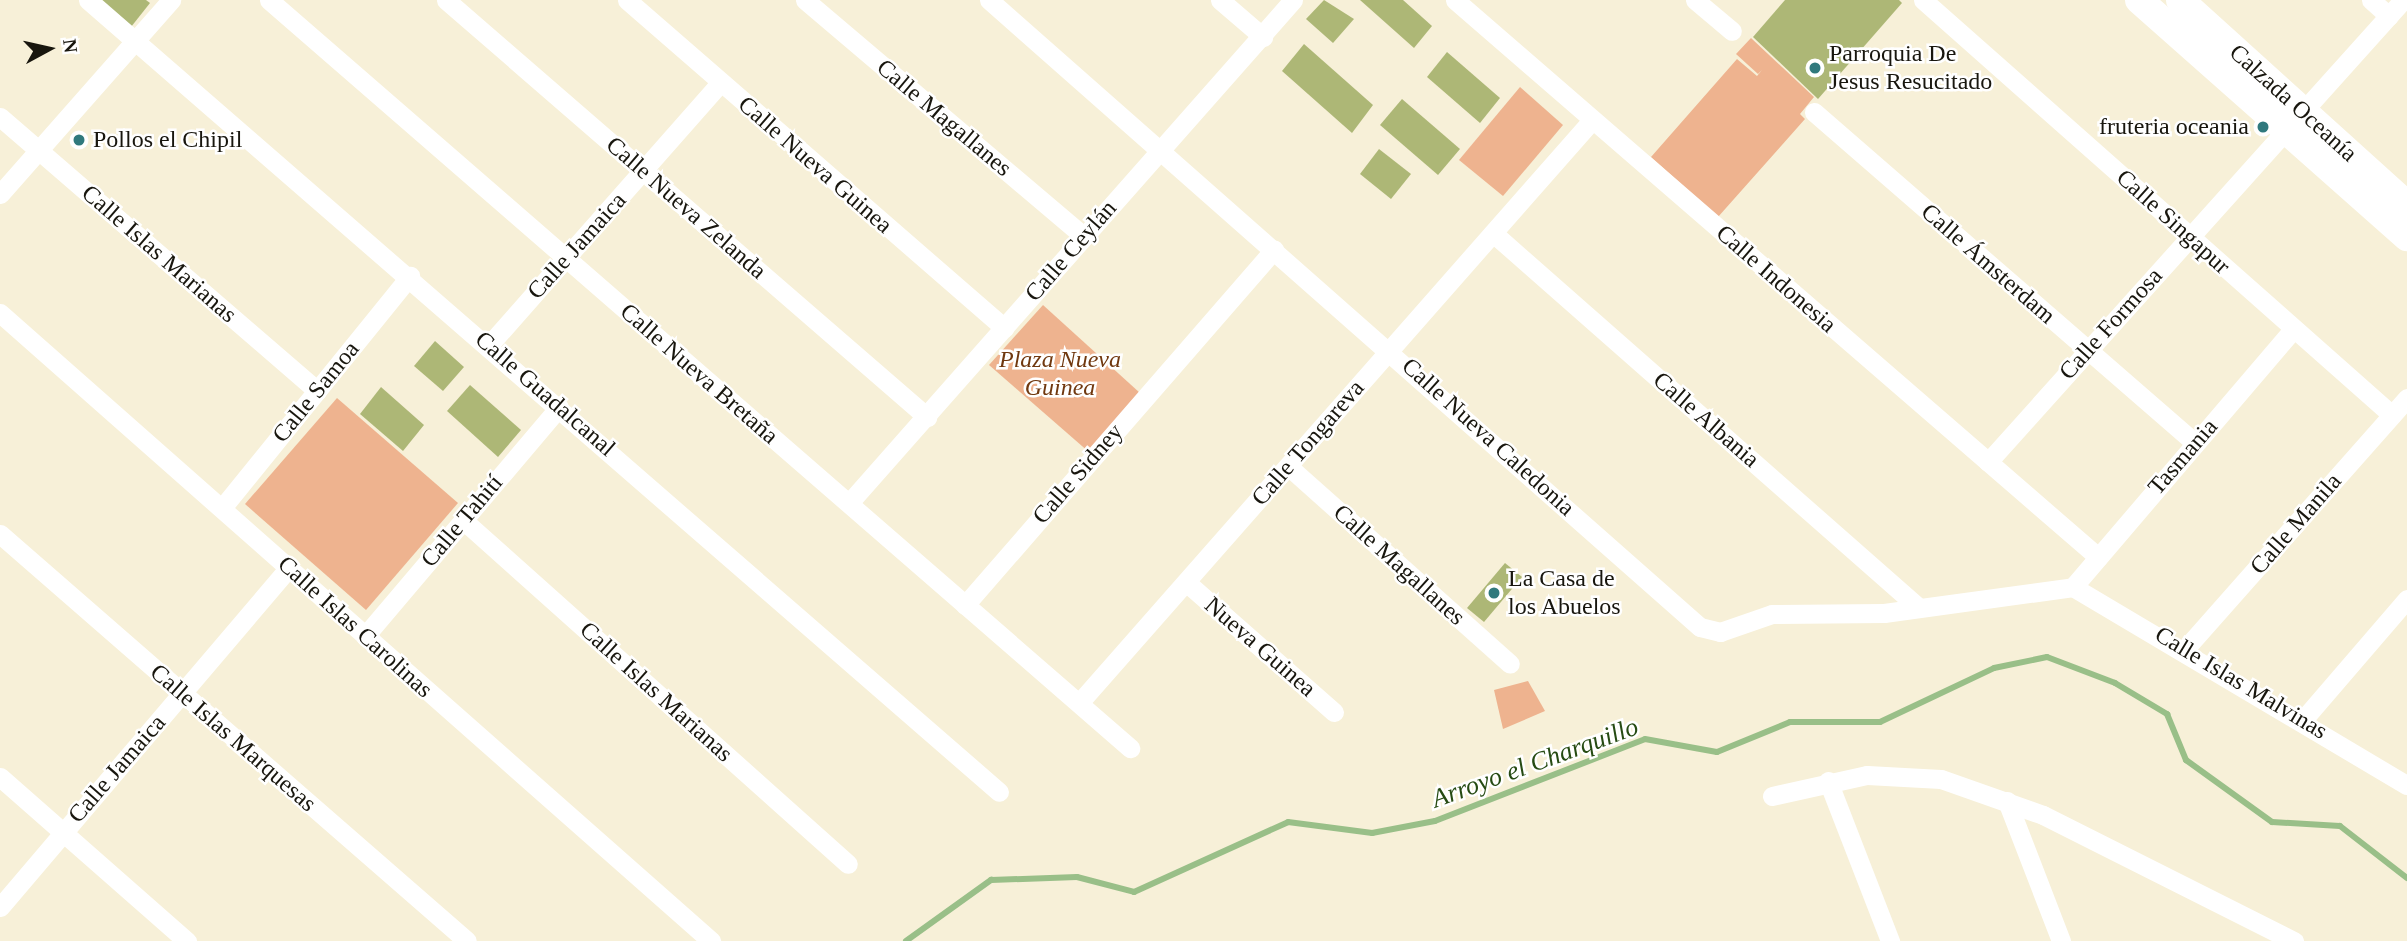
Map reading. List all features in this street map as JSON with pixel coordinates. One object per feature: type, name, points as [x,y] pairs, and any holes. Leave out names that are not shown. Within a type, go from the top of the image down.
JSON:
[{"type":"street","name":"Calle Guadalcanal","points":[[88,0],[410,276],[999,792]]},
{"type":"street","points":[[0,194],[171,0]]},
{"type":"street","name":"Calle Nueva Bretaña","points":[[269,0],[1130,748]]},
{"type":"street","name":"Calle Nueva Zelanda","points":[[446,0],[927,417]]},
{"type":"street","name":"Calle Nueva Guinea","points":[[627,0],[1004,328]]},
{"type":"street","name":"Calle Magallanes","points":[[805,0],[1083,236]]},
{"type":"street","name":"Calle Nueva Caledonia","points":[[989,0],[1161,148],[1700,627],[1720,632],[1772,614],[1918,607],[2073,587]]},
{"type":"street","points":[[1220,0],[1263,37]]},
{"type":"street","name":"Calle Ceylán","points":[[849,503],[1293,0]]},
{"type":"street","name":"Calle Indonesia","points":[[1455,0],[2098,556]]},
{"type":"street","points":[[1695,0],[1732,31]]},
{"type":"street","name":"Calle Singapur","points":[[1923,0],[2392,415]]},
{"type":"street","name":"Calzada Oceanía","points":[[2139,0],[2293,120],[2405,200]]},
{"type":"street","name":"Calzada Oceanía","points":[[2180,0],[2407,237]]},
{"type":"street","points":[[2371,0],[2389,16]]},
{"type":"street","name":"Calle Formosa","points":[[1988,462],[2403,0]]},
{"type":"street","name":"Calle Jamaica","points":[[489,345],[720,83]]},
{"type":"street","name":"Calle Ámsterdam","points":[[1814,112],[2195,443]]},
{"type":"street","name":"Calle Islas Marianas","points":[[0,117],[317,391]]},
{"type":"street","name":"Calle Tongareva","points":[[1079,703],[1592,120]]},
{"type":"street","name":"Calle Albania","points":[[1493,233],[1918,607]]},
{"type":"street","name":"Calle Sidney","points":[[965,605],[1274,250]]},
{"type":"street","name":"Calle Samoa","points":[[222,508],[410,276]]},
{"type":"street","name":"Calle Islas Carolinas","points":[[0,313],[711,941]]},
{"type":"street","name":"Tasmania","points":[[2073,587],[2294,328]]},
{"type":"street","name":"Calle Manila","points":[[2185,649],[2407,398]]},
{"type":"street","name":"Calle Tahití","points":[[365,636],[559,407]]},
{"type":"street","name":"Calle Magallanes","points":[[1288,466],[1510,664]]},
{"type":"street","name":"Calle Islas Marianas","points":[[463,520],[848,864]]},
{"type":"street","name":"Calle Islas Marquesas","points":[[0,534],[467,941]]},
{"type":"street","name":"Calle Jamaica","points":[[0,907],[289,568]]},
{"type":"street","name":"Nueva Guinea","points":[[1186,582],[1334,712]]},
{"type":"street","name":"Calle Islas Malvinas","points":[[2073,587],[2185,649],[2407,785]]},
{"type":"street","points":[[2302,721],[2407,598]]},
{"type":"street","points":[[1772,796],[1828,781],[1918,774],[2007,800],[2269,934],[2294,941]]},
{"type":"street","points":[[0,777],[187,941]]},
{"type":"street","points":[[1828,781],[1890,941]]},
{"type":"street","points":[[2007,800],[2061,941]]},
{"type":"green space","points":[[1751,38],[1814,97],[1800,114],[1805,119],[1718,217],[1651,157],[1737,59],[1757,76],[1762,70],[1758,74],[1736,54]]},
{"type":"green space","points":[[1520,87],[1563,125],[1503,196],[1459,160]]},
{"type":"green space","name":"Plaza Nueva Guinea","points":[[1043,305],[1140,393],[1090,453],[989,365]]},
{"type":"green space","points":[[337,398],[458,503],[366,610],[245,504]]},
{"type":"green space","points":[[1528,681],[1545,711],[1503,729],[1494,690]]},
{"type":"building","points":[[101,0],[146,0],[150,3],[131,27]]},
{"type":"building","points":[[1324,0],[1354,19],[1333,43],[1306,19]]},
{"type":"building","points":[[1360,0],[1403,0],[1432,26],[1414,48]]},
{"type":"building","name":"Parroquia De Jesus Resucitado","points":[[1785,0],[1899,0],[1902,3],[1818,99],[1753,37]]},
{"type":"building","points":[[1304,44],[1373,105],[1352,133],[1282,71]]},
{"type":"building","points":[[1447,52],[1500,98],[1480,123],[1427,77]]},
{"type":"building","points":[[1402,99],[1460,149],[1438,175],[1380,125]]},
{"type":"building","points":[[1379,149],[1411,174],[1391,199],[1360,174]]},
{"type":"building","points":[[435,341],[464,367],[443,391],[414,366]]},
{"type":"building","points":[[470,385],[521,430],[498,457],[447,411]]},
{"type":"building","points":[[381,387],[424,425],[403,451],[360,414]]},
{"type":"building","name":"La Casa de los Abuelos","points":[[1505,563],[1522,577],[1484,622],[1467,608]]},
{"type":"waterway","name":"Arroyo el Charquillo","points":[[906,941],[991,880],[1077,877],[1134,892],[1288,822],[1372,833],[1435,821],[1645,739],[1717,752],[1790,722],[1880,722],[1994,668],[2047,657],[2115,683],[2167,714],[2186,760],[2272,822],[2340,826],[2407,878]]},
{"type":"place","name":"Parroquia De Jesus Resucitado","points":[[1815,68]]},
{"type":"place","name":"fruteria oceania","points":[[2263,127]]},
{"type":"place","name":"Pollos el Chipil","points":[[79,140]]},
{"type":"place","name":"La Casa de los Abuelos","points":[[1494,593]]}]
